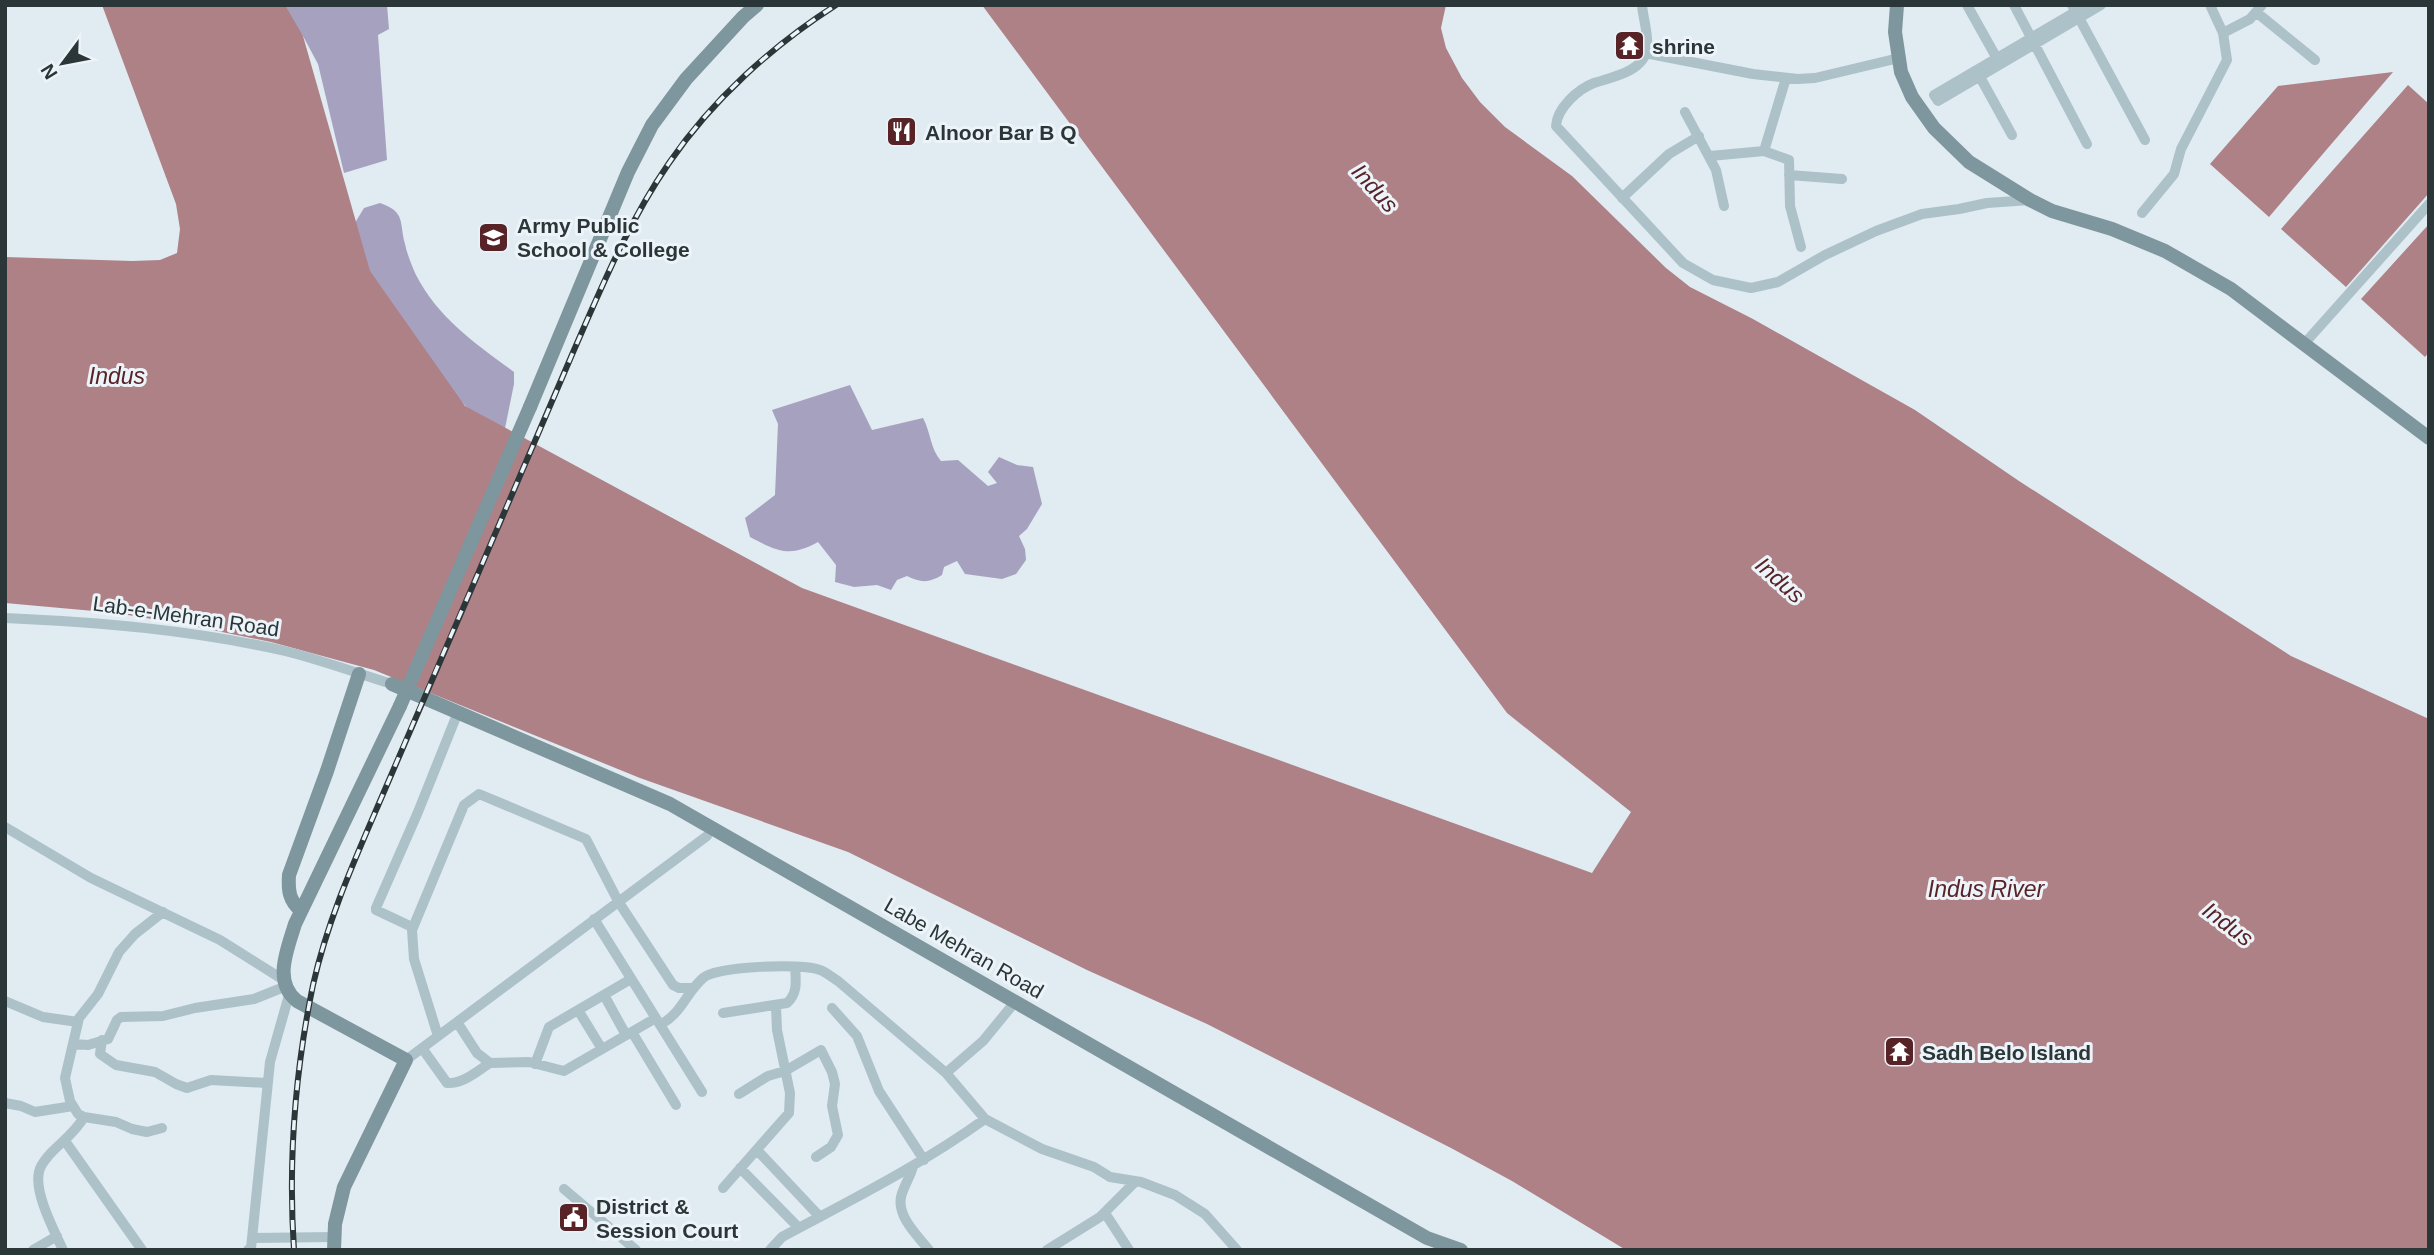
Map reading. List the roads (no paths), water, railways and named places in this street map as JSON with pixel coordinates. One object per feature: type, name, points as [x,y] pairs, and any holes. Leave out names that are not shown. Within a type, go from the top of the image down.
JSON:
[{"type":"main road","points":[[334,1243],[344,1187],[406,1060],[297,1001],[285,987],[288,946],[301,911],[400,706],[530,407],[628,172],[652,125],[686,79],[757,5]]},
{"type":"main road","points":[[1897,5],[1895,32],[1901,72],[1912,97],[1934,128],[1969,162],[2030,201],[2052,211],[2112,229],[2165,251],[2231,289],[2429,438]]},
{"type":"main road","points":[[301,911],[292,903],[289,875],[359,674]]},
{"type":"main road","name":"Lab-e-Mehran Road","points":[[392,684],[436,702]]},
{"type":"main road","name":"Labe Mehran Road","points":[[436,702],[670,804],[1427,1238],[1461,1250]]},
{"type":"street","points":[[1642,5],[1647,49],[1645,53],[1637,64],[1625,73],[1594,83],[1576,95],[1565,106],[1556,126],[1683,263],[1713,281],[1751,288],[1778,282],[1835,250],[1922,214],[1987,202],[2030,201]]},
{"type":"street","points":[[1967,5],[1999,61]]},
{"type":"street","points":[[2014,5],[2087,145]]},
{"type":"street","points":[[1999,61],[1980,77],[1938,102],[1934,95],[1999,61],[2087,5]]},
{"type":"street","points":[[2076,12],[2101,5]]},
{"type":"street","points":[[2142,213],[2174,174],[2181,149],[2227,60],[2223,33],[2210,5]]},
{"type":"street","points":[[2223,33],[2240,25],[2259,9],[2315,60]]},
{"type":"street","points":[[2076,12],[2145,140]]},
{"type":"street","points":[[1645,53],[1753,75],[1786,78],[1815,78],[1899,58]]},
{"type":"street","points":[[1980,77],[2012,135]]},
{"type":"street","points":[[1764,151],[1786,78]]},
{"type":"street","points":[[1685,112],[1710,156],[1719,178],[1724,206]]},
{"type":"street","points":[[1622,198],[1669,154],[1699,136]]},
{"type":"street","points":[[1710,156],[1764,151],[1789,160],[1790,206],[1801,247]]},
{"type":"street","points":[[1789,175],[1842,179]]},
{"type":"street","points":[[2304,344],[2429,204]]},
{"type":"street","name":"Lab-e-Mehran Road","points":[[5,618],[75,621],[190,633],[287,652],[392,684]]},
{"type":"street","points":[[412,928],[376,908],[458,712]]},
{"type":"street","points":[[438,1036],[414,959],[412,928],[464,805],[479,794],[490,796],[586,839],[618,901],[673,985],[678,988],[694,988]]},
{"type":"street","points":[[5,827],[91,878],[220,940],[285,987]]},
{"type":"street","points":[[406,1060],[707,836]]},
{"type":"street","points":[[162,1128],[147,1132],[116,1122],[84,1118],[70,1101],[65,1078],[78,1022],[98,994],[119,952],[135,934],[163,912]]},
{"type":"street","points":[[594,919],[702,1092]]},
{"type":"street","points":[[723,1013],[787,1003],[796,990],[795,967]]},
{"type":"street","points":[[422,1048],[447,1083],[452,1084],[491,1063],[535,1064],[564,1070],[629,1033],[658,1022],[679,1010],[703,978],[717,971],[795,967],[819,970],[838,981],[946,1073],[985,1119],[1042,1149],[1094,1167],[1110,1177],[1141,1182],[1175,1195],[1205,1214],[1237,1250]]},
{"type":"street","points":[[535,1064],[549,1027],[631,979]]},
{"type":"street","points":[[73,1044],[88,1045],[108,1039],[121,1017],[163,1016],[195,1007],[254,999],[285,987]]},
{"type":"street","points":[[248,1250],[252,1238],[267,1083],[285,987]]},
{"type":"street","points":[[604,995],[676,1105]]},
{"type":"street","points":[[5,1001],[43,1017],[78,1022]]},
{"type":"street","points":[[946,1073],[983,1041],[1014,1002]]},
{"type":"street","points":[[723,1188],[789,1113],[790,1093],[777,1030],[776,1006]]},
{"type":"street","points":[[832,1008],[857,1036],[879,1091],[924,1160]]},
{"type":"street","points":[[579,1010],[602,1049]]},
{"type":"street","points":[[457,1022],[477,1052],[491,1063]]},
{"type":"street","points":[[102,1040],[100,1054],[116,1065],[155,1072],[187,1088],[211,1080],[267,1083]]},
{"type":"street","points":[[739,1094],[768,1076],[785,1071],[821,1050],[835,1084],[832,1106],[838,1135],[831,1147],[816,1157]]},
{"type":"street","points":[[5,1103],[35,1112],[73,1106]]},
{"type":"street","points":[[63,1250],[44,1206],[38,1180],[41,1165],[84,1118]]},
{"type":"street","points":[[770,1250],[782,1237],[924,1160],[985,1119]]},
{"type":"street","points":[[65,1141],[142,1250]]},
{"type":"street","points":[[757,1150],[820,1217]]},
{"type":"street","points":[[913,1166],[909,1182],[901,1196],[901,1210],[929,1250]]},
{"type":"street","points":[[740,1168],[799,1228]]},
{"type":"street","points":[[1047,1250],[1105,1213],[1135,1182]]},
{"type":"street","points":[[564,1189],[636,1250]]},
{"type":"street","points":[[1105,1213],[1129,1250]]},
{"type":"street","points":[[33,1250],[57,1236]]},
{"type":"street","points":[[252,1238],[334,1243]]},
{"type":"street","points":[[266,1238],[268,1250]]},
{"type":"water","name":"Indus River","points":[[102,5],[285,5],[303,36],[370,271],[465,406],[802,588],[1592,873],[1631,812],[1507,713],[982,5],[1446,5],[1441,28],[1446,48],[1462,78],[1480,102],[1505,127],[1572,176],[1666,268],[1690,287],[1753,319],[1915,410],[2019,481],[2291,656],[2429,719],[2429,1250],[1626,1250],[1512,1181],[1451,1148],[1207,1024],[1087,970],[848,852],[640,778],[374,670],[271,642],[188,625],[116,613],[5,603],[5,257],[132,261],[160,260],[177,253],[180,229],[176,204]]},
{"type":"water","points":[[2393,72],[2269,217],[2210,164],[2278,86]]},
{"type":"water","points":[[2408,85],[2429,104],[2429,193],[2346,287],[2281,229]]},
{"type":"water","points":[[2429,224],[2429,352],[2425,357],[2361,299]]},
{"type":"railway","points":[[294,1250],[292,1183],[297,1084],[313,985],[326,936],[363,841],[574,350],[629,231],[655,185],[686,140],[724,96],[766,56],[836,5]]},
{"type":"place","name":"shrine","points":[[1629,46]]},
{"type":"place","name":"Alnoor Bar B Q","points":[[902,132]]},
{"type":"place","name":"Army Public School & College","points":[[494,237]]},
{"type":"place","name":"Sadh Belo Island","points":[[1899,1052]]},
{"type":"place","name":"District & Session Court","points":[[573,1218]]},
{"type":"water label","name":"Indus","points":[[1375,188]]},
{"type":"water label","name":"Indus","points":[[117,376]]},
{"type":"water label","name":"Indus","points":[[1780,580]]},
{"type":"water label","name":"Indus","points":[[2228,924]]}]
